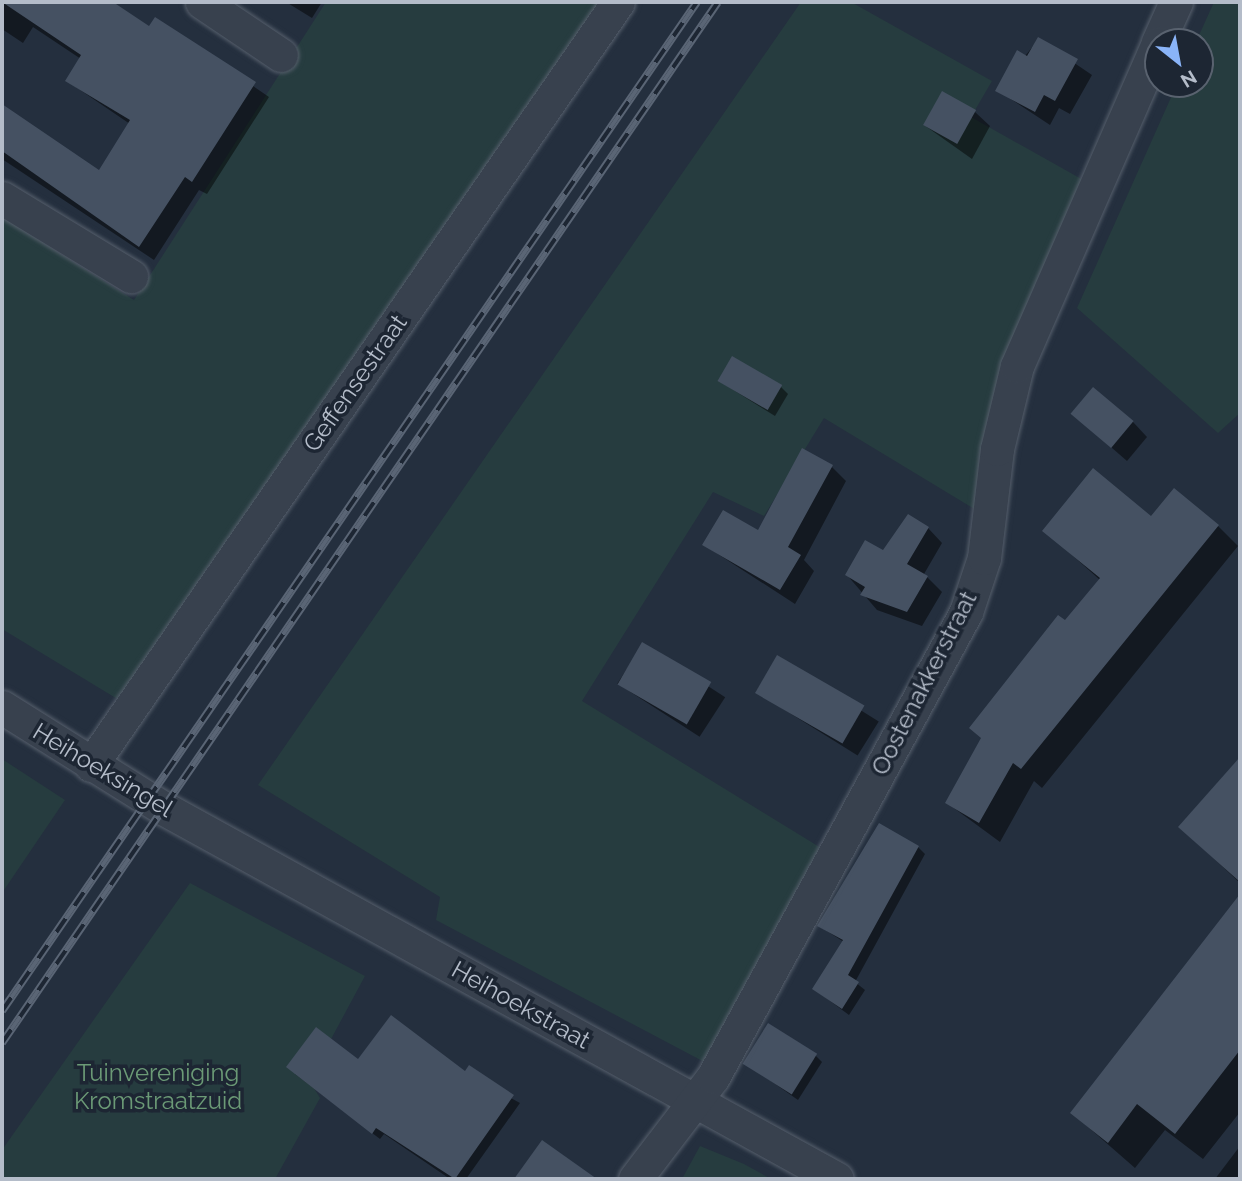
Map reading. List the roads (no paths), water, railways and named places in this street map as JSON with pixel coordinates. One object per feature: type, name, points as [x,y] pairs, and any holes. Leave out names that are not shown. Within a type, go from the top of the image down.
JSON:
[{"type":"street","points":[[202,2],[281,55]]},
{"type":"street","name":"Geffensestraat","points":[[91,765],[618,2]]},
{"type":"street","name":"Oostenakkerstraat","points":[[1164,28],[1176,2]]},
{"type":"street","name":"Oostenakkerstraat","points":[[635,1179],[694,1101],[966,612],[984,558],[997,449],[1017,366],[1144,74]]},
{"type":"street","points":[[2,198],[131,276]]},
{"type":"street","name":"Heihoeksingel","points":[[2,707],[91,765],[206,832]]},
{"type":"street","name":"Heihoekstraat","points":[[206,832],[836,1179]]},
{"type":"railway","points":[[2,1011],[697,2]]},
{"type":"railway","points":[[2,1043],[718,2]]},
{"type":"park label","name":"Tuinvereniging Kromstraatzuid","points":[[158,1087]]}]
